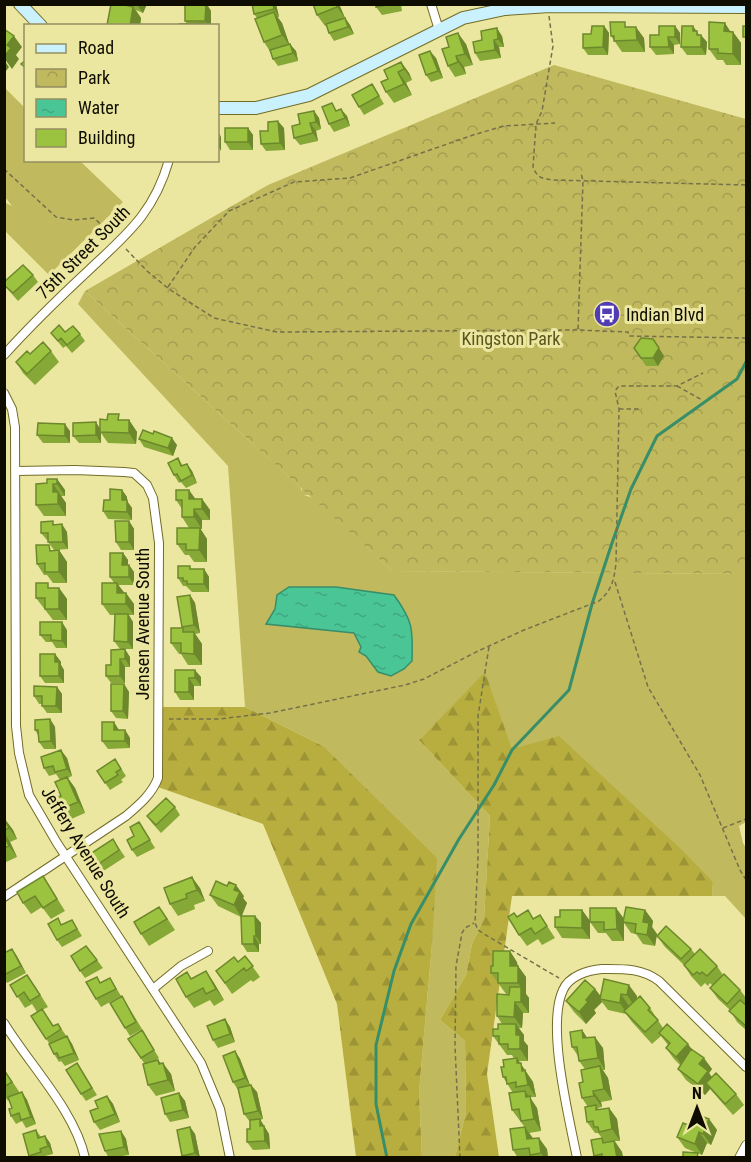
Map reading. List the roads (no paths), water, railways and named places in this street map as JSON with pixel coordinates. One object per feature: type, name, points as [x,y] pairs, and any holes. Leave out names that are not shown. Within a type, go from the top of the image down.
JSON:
[{"type":"street","points":[[20,4],[39,24]]},
{"type":"street","points":[[431,4],[440,30]]},
{"type":"street","points":[[219,108],[256,108],[309,94],[463,18],[505,9],[566,5],[747,7]]},
{"type":"street","name":"75th Street South","points":[[4,355],[119,243],[146,212],[157,194],[168,162]]},
{"type":"street","name":"Jeffery Avenue South","points":[[4,393],[12,409],[15,428],[16,715],[19,753],[29,795],[66,856],[201,1063],[220,1109],[230,1158]]},
{"type":"street","name":"Jensen Avenue South","points":[[4,897],[126,816],[141,804],[155,786],[158,778],[159,543],[153,498],[147,485],[134,473],[75,470],[16,471]]},
{"type":"street","points":[[153,989],[181,966],[208,951]]},
{"type":"street","points":[[577,1158],[561,1080],[557,1033],[558,1006],[563,988],[567,983],[587,971],[605,969],[648,973],[747,1067]]},
{"type":"street","points":[[4,1023],[70,1120],[79,1137],[85,1158]]},
{"type":"street","points":[[739,1158],[747,1145]]},
{"type":"water","points":[[289,587],[336,587],[394,595],[405,612],[410,626],[412,661],[404,669],[391,676],[378,672],[366,656],[359,652],[361,647],[354,633],[266,624],[275,609],[277,595]]},
{"type":"waterway","points":[[387,1158],[376,1104],[376,1045],[394,971],[411,924],[459,839],[494,785],[512,750],[569,690],[592,604],[612,543],[631,489],[657,436],[737,379],[746,362]]},
{"type":"place","name":"Indian Blvd","points":[[607,314]]},
{"type":"park label","name":"Kingston Park","points":[[511,338]]}]
